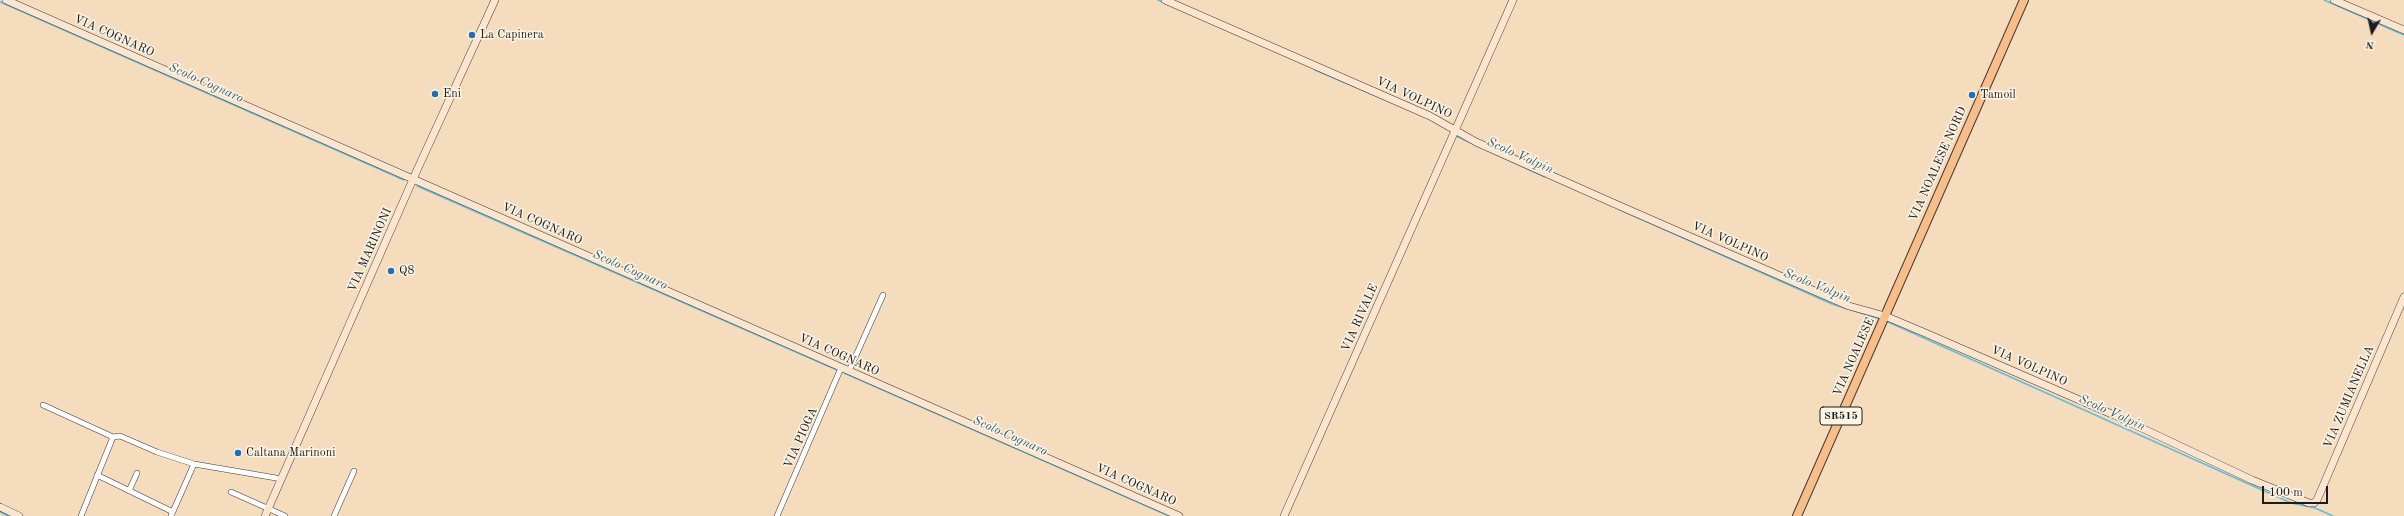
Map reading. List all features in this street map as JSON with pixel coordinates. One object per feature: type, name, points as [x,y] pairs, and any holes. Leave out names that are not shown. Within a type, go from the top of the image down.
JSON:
[{"type":"main road","name":"VIA NOALESE NORD","points":[[1885,316],[2024,0]]},
{"type":"main road","name":"VIA NOALESE","points":[[1797,516],[1885,316]]},
{"type":"street","name":"VIA COGNARO","points":[[6,0],[1180,516]]},
{"type":"street","name":"VIA MARINONI","points":[[266,513],[413,179],[495,0]]},
{"type":"street","name":"VIA VOLPINO","points":[[1165,0],[1430,116],[1454,132],[1489,149],[1849,306],[1885,316],[2114,416],[2276,491],[2312,503]]},
{"type":"street","name":"VIA RIVALE","points":[[1284,516],[1513,0]]},
{"type":"street","points":[[2334,0],[2404,30]]},
{"type":"street","points":[[849,371],[883,295]]},
{"type":"street","name":"VIA ZUMIANELLA","points":[[2312,503],[2317,500],[2334,462],[2404,297]]},
{"type":"street","name":"VIA PIOGA","points":[[777,516],[841,368]]},
{"type":"street","points":[[43,405],[113,437],[120,436],[157,452],[194,464],[282,479]]},
{"type":"street","points":[[81,516],[113,437]]},
{"type":"street","points":[[97,475],[172,514],[194,464]]},
{"type":"street","points":[[334,516],[354,471]]},
{"type":"street","points":[[129,491],[137,473]]},
{"type":"street","points":[[231,492],[266,513],[285,516]]},
{"type":"street","points":[[0,507],[19,516]]},
{"type":"waterway","name":"Scolo Volpin","points":[[1158,0],[1164,3]]},
{"type":"waterway","points":[[2324,0],[2404,35]]},
{"type":"waterway","name":"Scolo Cognaro","points":[[0,2],[404,180]]},
{"type":"waterway","name":"Scolo Volpin","points":[[1315,70],[1402,107]]},
{"type":"waterway","name":"Scolo Volpin","points":[[1456,136],[1545,177]]},
{"type":"waterway","name":"Scolo Cognaro","points":[[417,186],[837,370]]},
{"type":"waterway","name":"Scolo Volpin","points":[[1618,209],[1832,304],[1880,319]]},
{"type":"waterway","name":"Scolo Volpin","points":[[1886,321],[2291,503],[2315,508],[2333,516]]},
{"type":"waterway","name":"Scolo Cognaro","points":[[844,373],[1169,516]]},
{"type":"waterway","points":[[0,512],[8,516]]},
{"type":"place","name":"La Capinera","points":[[472,35]]},
{"type":"place","name":"Eni","points":[[435,94]]},
{"type":"place","name":"Tamoil","points":[[1972,95]]},
{"type":"place","name":"Q8","points":[[391,271]]},
{"type":"place","name":"Caltana Marinoni","points":[[238,453]]}]
